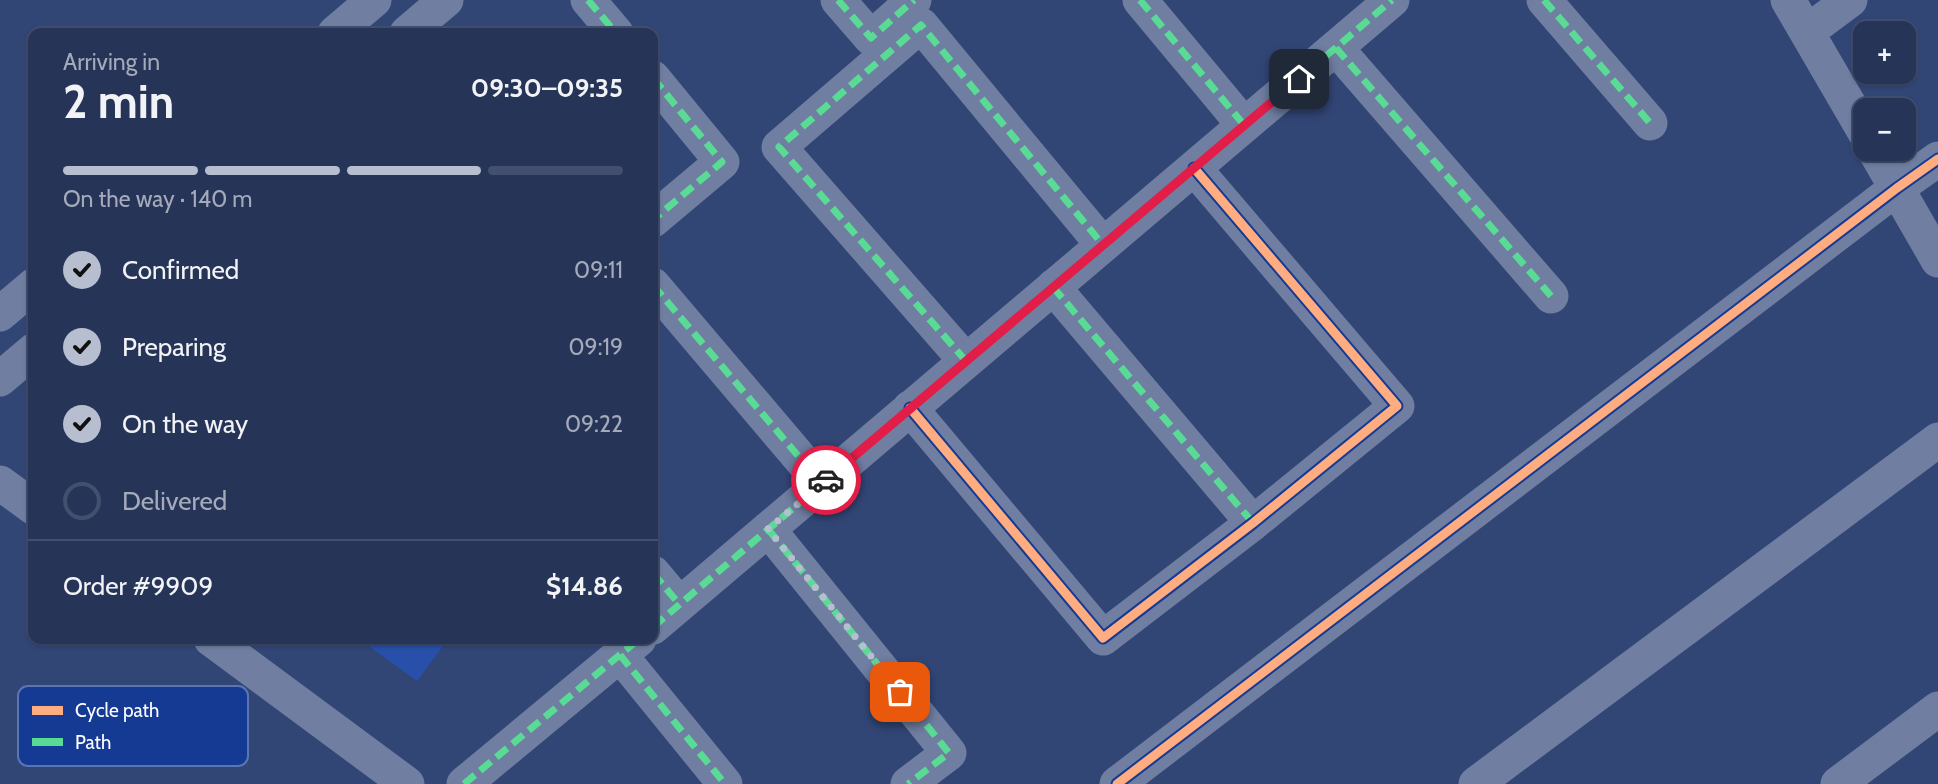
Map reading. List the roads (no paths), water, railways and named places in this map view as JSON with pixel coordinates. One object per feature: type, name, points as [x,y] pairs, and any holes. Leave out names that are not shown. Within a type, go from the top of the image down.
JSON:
[{"type":"street","points":[[341,28],[374,0]]},
{"type":"street","points":[[413,28],[446,0]]},
{"type":"street","points":[[588,0],[612,28]]},
{"type":"street","points":[[838,0],[872,38],[915,0]]},
{"type":"street","points":[[1140,0],[1244,125]]},
{"type":"street","points":[[1545,0],[1650,123]]},
{"type":"street","points":[[1788,0],[1853,112]]},
{"type":"street","points":[[1807,32],[1850,0]]},
{"type":"street","points":[[658,623],[1336,48],[1386,2]]},
{"type":"street","points":[[966,361],[779,147],[921,24],[1103,246]]},
{"type":"street","points":[[1336,48],[1551,296]]},
{"type":"street","points":[[658,84],[722,162],[658,216]]},
{"type":"street","points":[[1117,784],[1896,188],[1938,159]]},
{"type":"street","points":[[1881,161],[1938,260]]},
{"type":"street","points":[[910,408],[1103,638],[1253,523],[1397,406],[1194,168]]},
{"type":"street","points":[[1053,287],[1253,523]]},
{"type":"street","points":[[0,314],[28,290]]},
{"type":"street","points":[[658,291],[821,484]]},
{"type":"street","points":[[0,379],[28,355]]},
{"type":"street","points":[[1476,784],[1938,440]]},
{"type":"street","points":[[0,483],[28,503]]},
{"type":"street","points":[[768,529],[949,753],[908,784]]},
{"type":"street","points":[[658,579],[679,604]]},
{"type":"street","points":[[218,644],[407,784]]},
{"type":"street","points":[[464,784],[629,647],[725,784]]},
{"type":"street","points":[[1838,784],[1938,709]]}]
